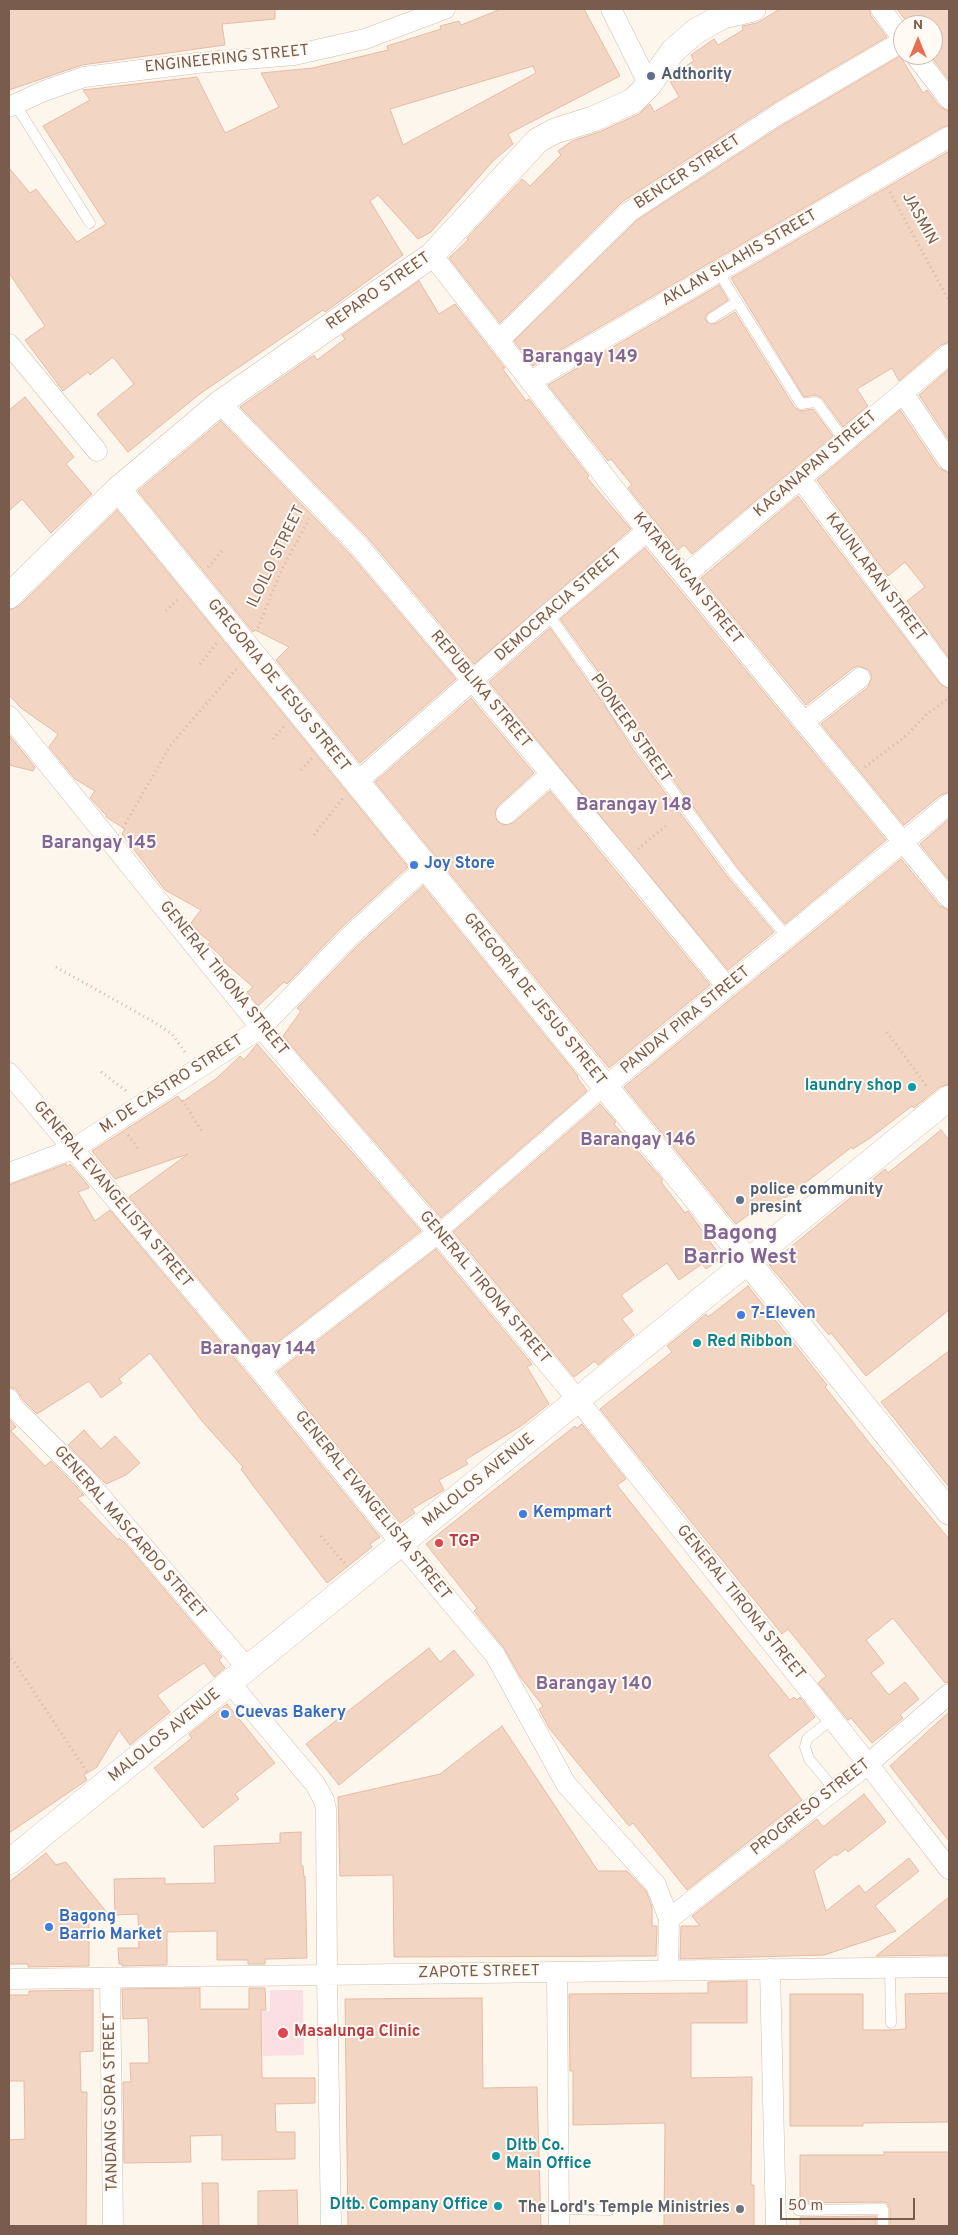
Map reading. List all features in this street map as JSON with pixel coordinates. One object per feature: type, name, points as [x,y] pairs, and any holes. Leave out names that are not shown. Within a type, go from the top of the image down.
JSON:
[{"type":"street","name":"ENGINEERING STREET","points":[[12,106],[44,91],[84,77],[197,63],[294,55],[365,39],[445,9]]},
{"type":"street","points":[[611,9],[645,77]]},
{"type":"street","name":"REPARO STREET","points":[[9,596],[118,489],[220,403],[432,254],[538,140],[555,131],[613,111],[633,101],[645,77],[696,31],[723,16],[753,9]]},
{"type":"street","points":[[881,9],[893,26]]},
{"type":"street","name":"BENCER STREET","points":[[499,340],[628,212],[780,113],[893,46]]},
{"type":"street","points":[[923,65],[949,97]]},
{"type":"street","name":"AKLAN SILAHIS STREET","points":[[531,381],[949,137]]},
{"type":"street","name":"KATARUNGAN STREET","points":[[432,254],[647,531],[949,898]]},
{"type":"street","points":[[9,344],[97,451]]},
{"type":"street","name":"KAGANAPAN STREET","points":[[684,576],[949,354]]},
{"type":"street","points":[[903,393],[949,461]]},
{"type":"street","name":"REPUBLIKA STREET","points":[[220,403],[359,546],[624,861],[727,987]]},
{"type":"street","name":"KAUNLARAN STREET","points":[[800,478],[949,677]]},
{"type":"street","name":"GREGORIA DE JESUS STREET","points":[[118,489],[748,1262],[949,1512]]},
{"type":"street","name":"DEMOCRACIA STREET","points":[[356,782],[548,614],[647,531]]},
{"type":"street","points":[[804,722],[860,678]]},
{"type":"street","name":"GENERAL TIRONA STREET","points":[[9,716],[261,1028],[438,1233],[578,1400],[868,1764],[949,1869]]},
{"type":"street","points":[[506,814],[551,774]]},
{"type":"street","name":"PANDAY PIRA STREET","points":[[260,1370],[438,1233],[605,1087],[949,804]]},
{"type":"street","name":"M. DE CASTRO STREET","points":[[9,1173],[73,1149],[261,1028],[349,937],[426,867]]},
{"type":"street","name":"GENERAL EVANGELISTA STREET","points":[[9,1073],[260,1370],[495,1655],[566,1784],[656,1886],[669,1919],[668,1971]]},
{"type":"street","name":"MALOLOS AVENUE","points":[[9,1862],[943,1104]]},
{"type":"street","name":"GENERAL MASCARDO STREET","points":[[9,1399],[14,1407],[83,1476],[239,1676],[315,1784],[324,1800],[326,1818],[326,1975],[331,2226]]},
{"type":"street","name":"PROGRESO STREET","points":[[669,1919],[868,1764],[949,1694]]},
{"type":"street","name":"ZAPOTE STREET","points":[[9,1979],[949,1967]]},
{"type":"street","points":[[770,1969],[776,2226]]},
{"type":"street","points":[[557,1972],[559,2218]]},
{"type":"street","name":"TANDANG SORA STREET","points":[[110,1978],[113,2226]]},
{"type":"lane","points":[[12,106],[90,223]]},
{"type":"lane","points":[[718,271],[801,404],[815,402],[818,404],[844,441]]},
{"type":"lane","points":[[712,318],[737,302]]},
{"type":"lane","name":"PIONEER STREET","points":[[548,614],[605,693],[638,744],[733,872],[787,937]]},
{"type":"lane","points":[[832,1719],[807,1739],[805,1747],[809,1759],[835,1790]]},
{"type":"lane","points":[[890,1968],[890,2023]]},
{"type":"lane","points":[[798,2210],[883,2209],[883,2226]]},
{"type":"lane","points":[[559,2218],[610,2210]]},
{"type":"path","name":"JASMIN","points":[[881,176],[949,300]]},
{"type":"path","name":"ILOILO STREET","points":[[114,844],[170,746],[243,660],[249,650],[280,573],[318,503]]},
{"type":"path","points":[[200,664],[230,627]]},
{"type":"path","points":[[851,779],[885,750],[889,750],[927,714],[949,698]]},
{"type":"path","points":[[314,835],[356,782]]},
{"type":"path","points":[[624,861],[667,825]]},
{"type":"path","points":[[56,968],[154,1022],[172,1034],[189,1058]]},
{"type":"path","points":[[887,1032],[943,1104]]},
{"type":"path","points":[[102,1072],[134,1098]]},
{"type":"path","points":[[178,1095],[203,1133]]},
{"type":"path","points":[[321,1536],[358,1579]]},
{"type":"path","points":[[9,1654],[99,1789]]},
{"type":"shaded area","name":"Masalunga Clinic","points":[[270,1990],[303,1990],[304,2055],[263,2056],[262,2011],[270,2011]]},
{"type":"building","points":[[9,9],[275,9],[275,19],[222,24],[225,45],[82,65],[9,90]]},
{"type":"building","points":[[501,9],[584,9],[620,76],[508,134],[513,144],[493,161],[431,232],[418,239],[378,195],[370,201],[403,255],[325,312],[323,310],[201,393],[128,452],[97,414],[134,384],[113,357],[90,375],[88,372],[63,391],[25,340],[45,326],[9,273],[9,168],[30,193],[36,189],[77,242],[106,224],[43,126],[90,100],[83,90],[197,77],[225,133],[279,107],[261,73],[313,68],[388,50],[387,46],[441,29],[440,26],[459,21],[461,25]],"holes":[[[533,66],[536,73],[403,145],[390,109]]]},
{"type":"building","points":[[780,9],[869,9],[871,16],[887,37],[774,103],[622,202],[500,323],[449,258],[468,240],[467,238],[522,179],[530,186],[561,155],[558,151],[572,141],[599,132],[639,114],[650,104],[654,112],[679,97],[670,81],[676,72],[694,61],[691,55],[714,39],[718,45],[743,30],[742,26],[757,23]]},
{"type":"building","points":[[897,9],[949,9],[949,80],[938,65],[943,65],[943,15],[902,15]]},
{"type":"building","points":[[893,60],[893,65],[906,65],[923,93],[927,90],[940,107],[949,111],[949,125],[533,366],[514,341],[636,221],[786,123]]},
{"type":"building","points":[[949,151],[949,342],[941,345],[899,381],[892,368],[857,389],[868,406],[843,427],[822,398],[815,395],[804,397],[731,278]]},
{"type":"building","points":[[419,281],[439,314],[455,304],[505,368],[502,368],[526,401],[529,399],[589,476],[587,478],[631,529],[474,664],[368,538],[240,407],[314,355],[317,360],[345,339],[342,335]]},
{"type":"building","points":[[719,285],[728,300],[708,313],[705,318],[707,322],[715,324],[735,312],[795,408],[801,411],[813,409],[833,436],[692,554],[684,545],[678,550],[628,488],[632,485],[611,459],[608,461],[548,385]]},
{"type":"building","points":[[949,369],[949,440],[919,395]]},
{"type":"building","points":[[25,397],[74,457],[66,464],[92,494],[51,533],[22,499],[9,511],[9,410]]},
{"type":"building","points":[[900,410],[939,468],[949,473],[949,658],[907,601],[925,587],[905,562],[888,576],[817,480]]},
{"type":"building","points":[[221,421],[350,554],[456,679],[360,763],[276,660],[289,647],[255,630],[253,632],[138,491]]},
{"type":"building","points":[[798,496],[940,684],[949,689],[949,792],[941,795],[904,825],[821,724],[868,687],[872,677],[869,670],[859,666],[853,668],[806,705],[701,578]]},
{"type":"building","points":[[117,510],[408,867],[341,928],[287,984],[284,982],[258,1006],[247,992],[253,987],[223,961],[224,959],[208,944],[211,942],[200,934],[191,923],[201,910],[165,890],[122,834],[125,829],[106,817],[90,798],[95,791],[75,779],[49,747],[58,734],[21,708],[9,695],[9,610],[19,606]]},
{"type":"building","points":[[645,548],[886,840],[785,924],[738,868],[644,740],[611,689],[560,619]]},
{"type":"building","points":[[550,628],[599,697],[632,748],[727,876],[774,932],[728,970],[489,682]]},
{"type":"building","points":[[471,698],[534,773],[498,806],[495,811],[497,821],[503,825],[513,823],[550,791],[710,985],[609,1068],[375,782]]},
{"type":"building","points":[[9,735],[35,767],[33,771],[9,765]]},
{"type":"building","points":[[949,819],[949,880],[920,844]]},
{"type":"building","points":[[901,859],[940,906],[949,910],[949,1084],[940,1087],[914,1108],[912,1106],[870,1138],[853,1149],[852,1147],[771,1209],[766,1202],[736,1224],[624,1087]]},
{"type":"building","points":[[423,886],[578,1076],[587,1091],[441,1218],[283,1036],[301,1011],[297,1008],[357,946]]},
{"type":"building","points":[[257,1044],[421,1231],[262,1354],[129,1197],[188,1154],[115,1179],[92,1151],[178,1096],[182,1102],[217,1078],[240,1056],[244,1060]]},
{"type":"building","points":[[600,1104],[616,1122],[614,1124],[663,1180],[661,1182],[685,1213],[688,1211],[722,1258],[706,1269],[702,1264],[679,1280],[667,1263],[621,1295],[633,1311],[622,1319],[634,1335],[598,1365],[595,1361],[574,1377],[453,1232]]},
{"type":"building","points":[[941,1130],[949,1140],[949,1310],[866,1376],[831,1333],[829,1335],[769,1265],[885,1169],[888,1173]]},
{"type":"building","points":[[66,1164],[67,1167],[70,1164],[88,1185],[89,1188],[78,1192],[95,1221],[110,1210],[251,1378],[380,1537],[370,1544],[372,1547],[327,1583],[241,1469],[243,1467],[202,1421],[150,1353],[119,1379],[122,1383],[101,1398],[89,1381],[37,1414],[23,1400],[16,1389],[9,1387],[9,1185]]},
{"type":"building","points":[[436,1249],[532,1364],[527,1367],[549,1404],[521,1426],[465,1460],[468,1464],[439,1480],[444,1490],[412,1509],[415,1513],[400,1523],[277,1372]]},
{"type":"building","points":[[748,1286],[827,1385],[825,1387],[867,1440],[949,1539],[949,1682],[945,1683],[893,1618],[866,1640],[884,1663],[871,1673],[889,1695],[905,1682],[919,1699],[900,1715],[903,1718],[872,1743],[851,1718],[848,1720],[818,1683],[826,1676],[788,1629],[782,1634],[600,1409],[672,1352],[667,1346],[706,1314],[708,1317]]},
{"type":"building","points":[[949,1351],[949,1487],[881,1402]]},
{"type":"building","points":[[9,1419],[16,1427],[11,1431],[45,1466],[51,1461],[84,1495],[77,1498],[118,1540],[119,1538],[125,1543],[222,1657],[219,1660],[225,1668],[214,1677],[204,1663],[157,1695],[170,1712],[130,1745],[119,1730],[97,1767],[84,1775],[87,1780],[9,1833]]},
{"type":"building","points":[[582,1424],[626,1479],[617,1485],[693,1581],[790,1700],[794,1697],[797,1700],[800,1697],[815,1717],[768,1755],[802,1800],[687,1890],[633,1823],[629,1826],[549,1728],[539,1709],[543,1706],[521,1678],[504,1648],[474,1611],[477,1608],[426,1544],[575,1426],[577,1428]]},
{"type":"building","points":[[84,1430],[101,1449],[115,1436],[140,1463],[126,1475],[106,1484],[68,1445]]},
{"type":"building","points":[[429,1648],[440,1662],[454,1650],[474,1675],[339,1785],[306,1744]]},
{"type":"building","points":[[227,1704],[275,1763],[235,1794],[239,1799],[203,1828],[154,1768],[192,1738],[189,1734]]},
{"type":"building","points":[[949,1712],[949,1841],[890,1766]]},
{"type":"building","points":[[502,1726],[598,1871],[627,1871],[646,1891],[652,1907],[652,1926],[657,1926],[656,1956],[394,1957],[393,1875],[340,1876],[338,1797],[440,1774]]},
{"type":"building","points":[[864,1794],[886,1822],[848,1852],[846,1849],[836,1856],[835,1854],[814,1871],[826,1911],[859,1885],[865,1893],[909,1858],[919,1871],[875,1906],[896,1931],[824,1955],[680,1959],[681,1926],[700,1926],[692,1916],[817,1819],[823,1827]]},
{"type":"building","points":[[301,1832],[301,1866],[303,1866],[305,1876],[307,1958],[265,1959],[265,1964],[248,1964],[248,1960],[217,1960],[217,1931],[167,1932],[167,1965],[122,1966],[122,1964],[119,1964],[118,1948],[139,1948],[138,1914],[115,1915],[114,1879],[165,1878],[165,1884],[215,1883],[214,1846],[280,1843],[280,1833]]},
{"type":"building","name":"Bagong Barrio Market","points":[[46,1853],[56,1865],[66,1862],[109,1915],[89,1915],[89,1966],[28,1967],[28,1964],[9,1964],[9,1882]]},
{"type":"building","points":[[949,1897],[949,1955],[876,1956],[912,1927]]},
{"type":"building","points":[[747,1981],[747,2023],[691,2023],[691,2078],[752,2077],[751,2185],[754,2185],[754,2226],[664,2226],[665,2123],[573,2125],[573,2071],[570,2071],[569,1994],[708,1993],[708,1982]]},
{"type":"building","points":[[200,1988],[200,2009],[249,2009],[249,1988],[265,1988],[266,2010],[261,2010],[262,2078],[315,2078],[315,2103],[275,2104],[276,2132],[295,2132],[295,2159],[222,2160],[222,2135],[190,2136],[191,2162],[124,2163],[123,2082],[131,2082],[130,2063],[149,2063],[148,2018],[123,2019],[122,1989]]},
{"type":"building","points":[[93,1990],[93,2051],[80,2052],[81,2092],[87,2092],[86,2226],[9,2226],[9,2140],[25,2139],[24,2081],[9,2081],[9,1995],[29,1995],[29,1991]]},
{"type":"building","points":[[949,1993],[949,2122],[863,2123],[863,2126],[790,2126],[790,1994],[863,1994],[863,2030],[891,2030],[906,2029],[905,1994]]},
{"type":"building","points":[[482,1998],[483,2088],[537,2087],[541,2226],[348,2226],[345,1999]]},
{"type":"building","points":[[884,2152],[949,2152],[949,2226],[890,2226],[890,2209],[887,2203],[883,2202],[800,2203],[800,2155],[884,2155]]},
{"type":"building","points":[[202,2183],[218,2183],[219,2226],[203,2226]]},
{"type":"building","points":[[297,2190],[298,2226],[258,2226],[258,2191]]},
{"type":"building","points":[[876,2216],[876,2226],[800,2226],[800,2217]]},
{"type":"place","name":"Adthority","points":[[651,76]]},
{"type":"place","name":"Joy Store","points":[[414,865]]},
{"type":"place","name":"laundry shop","points":[[912,1087]]},
{"type":"place","name":"police community presint","points":[[740,1200]]},
{"type":"place","name":"7-Eleven","points":[[741,1315]]},
{"type":"place","name":"Red Ribbon","points":[[697,1343]]},
{"type":"place","name":"Kempmart","points":[[523,1514]]},
{"type":"place","name":"TGP","points":[[439,1543]]},
{"type":"place","name":"Cuevas Bakery","points":[[225,1714]]},
{"type":"place","name":"Bagong Barrio Market","points":[[49,1927]]},
{"type":"place","name":"Masalunga Clinic","points":[[283,2033]]},
{"type":"place","name":"Dltb Co. Main Office","points":[[496,2156]]},
{"type":"place","name":"Dltb. Company Office","points":[[498,2206]]},
{"type":"place","name":"The Lord's Temple Ministries","points":[[740,2209]]},
{"type":"district","name":"Barangay 149","points":[[580,358]]},
{"type":"district","name":"Barangay 148","points":[[634,806]]},
{"type":"district","name":"Barangay 145","points":[[99,844]]},
{"type":"district","name":"Barangay 146","points":[[638,1141]]},
{"type":"district","name":"Bagong Barrio West","points":[[740,1247]]},
{"type":"district","name":"Barangay 144","points":[[258,1350]]},
{"type":"district","name":"Barangay 140","points":[[594,1685]]}]
